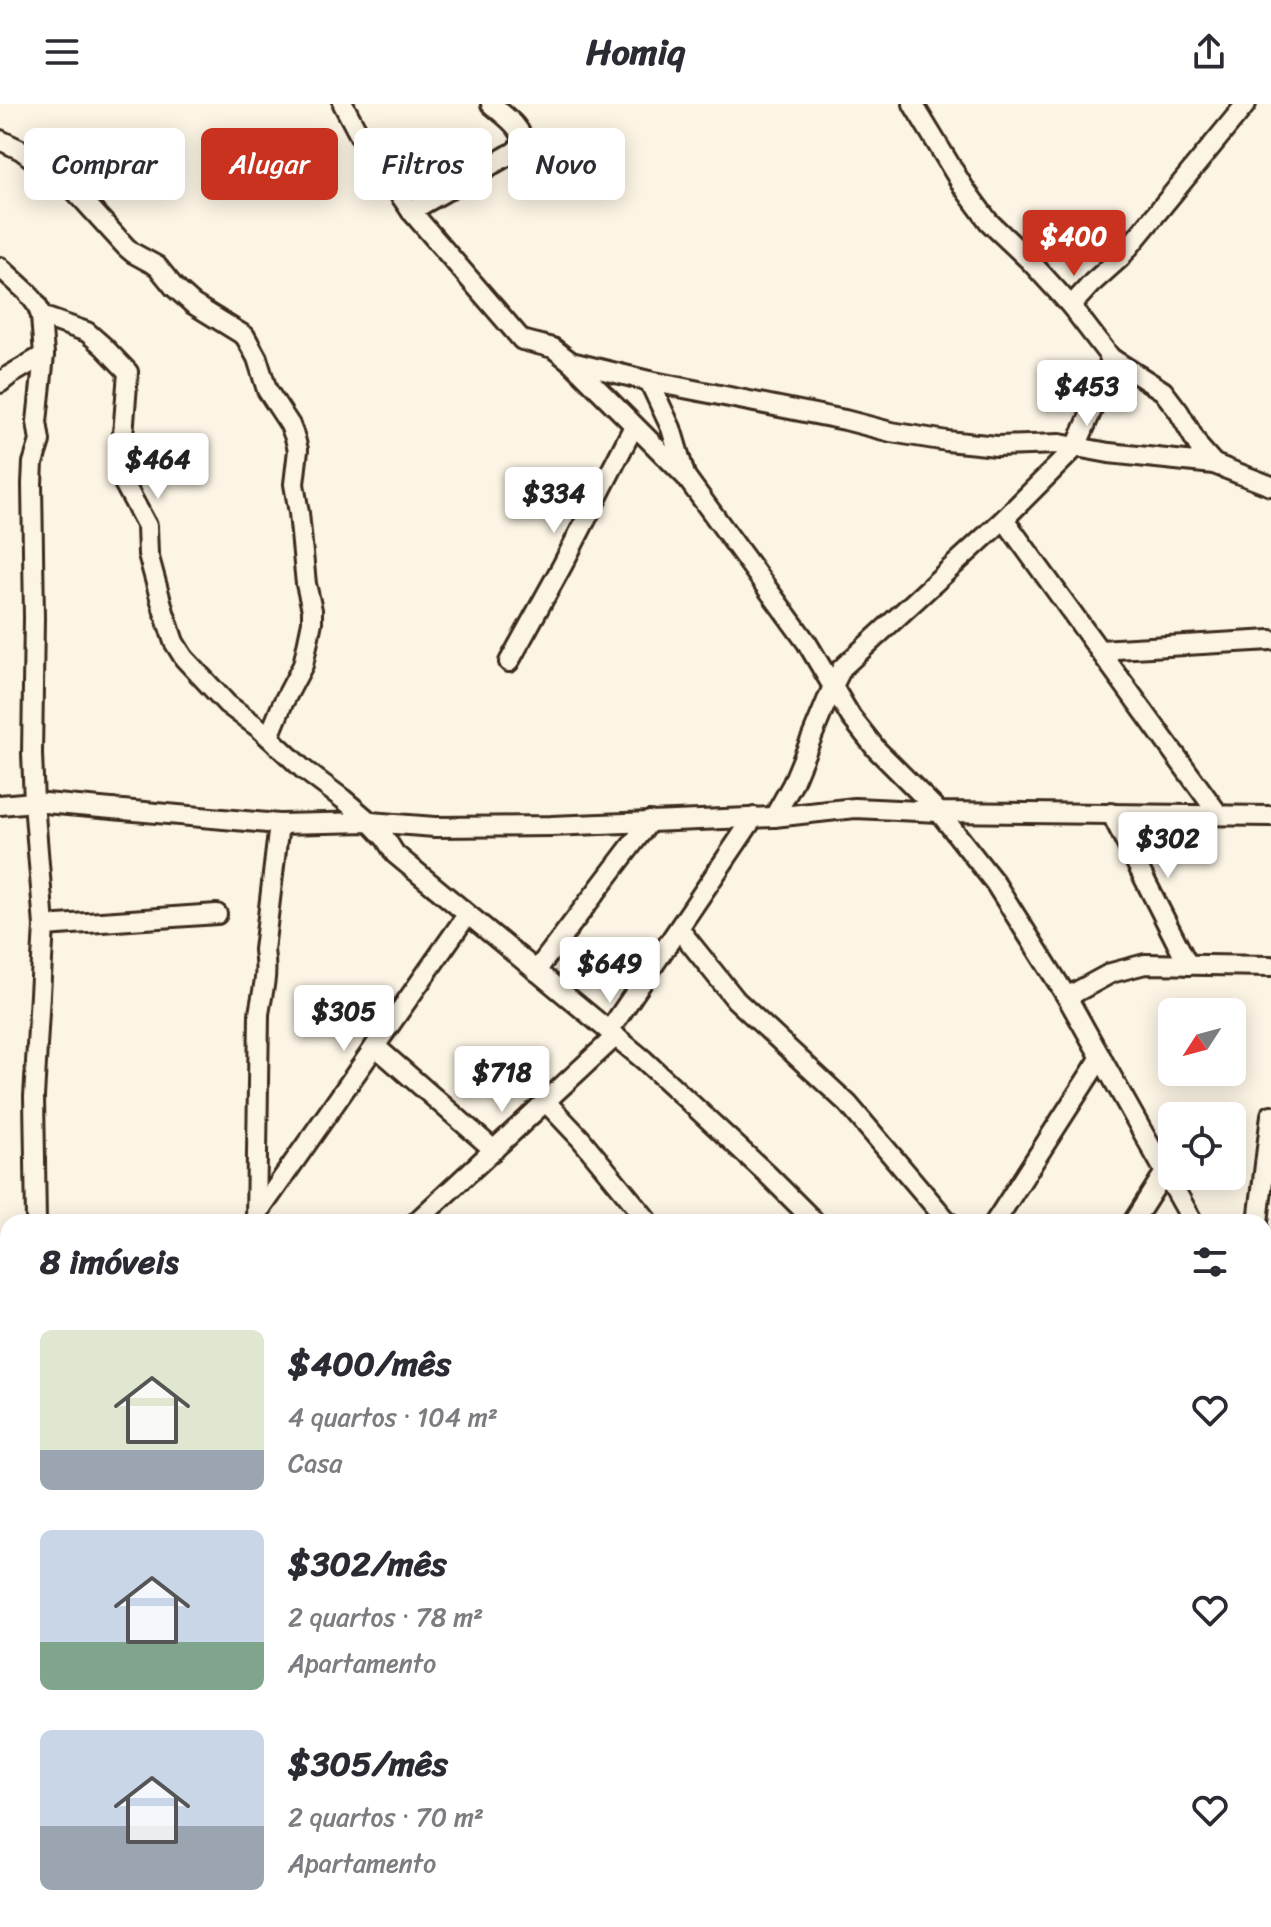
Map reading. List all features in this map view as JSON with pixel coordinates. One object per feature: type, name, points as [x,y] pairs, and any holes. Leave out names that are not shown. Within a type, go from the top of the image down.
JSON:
[{"type":"street","points":[[343,104],[362,140],[411,211],[522,340],[553,348],[571,362],[686,477],[807,643],[851,717],[877,750],[939,812],[995,883],[1067,997],[1158,1159]]},
{"type":"street","points":[[411,211],[523,144],[520,130],[491,104]]},
{"type":"street","points":[[913,104],[964,188],[989,222],[1071,306],[1111,358],[1163,391],[1199,447],[1214,464]]},
{"type":"street","points":[[1071,306],[1120,258],[1246,104]]},
{"type":"street","points":[[0,140],[21,150],[75,191],[126,247],[157,266],[193,304],[245,336],[257,358],[267,390],[290,425],[298,450],[294,484],[312,622],[303,665],[269,737]]},
{"type":"street","points":[[0,267],[37,305],[41,316],[44,355],[37,422],[40,441],[33,463],[32,484],[32,754],[44,926],[34,1097],[36,1214]]},
{"type":"street","points":[[41,316],[87,332],[128,372],[122,474],[147,526],[151,569],[174,642],[184,658],[219,696],[370,822],[395,854],[666,1079],[807,1214]]},
{"type":"street","points":[[0,383],[44,355]]},
{"type":"street","points":[[774,817],[792,785],[842,668],[1004,519],[1076,447],[1105,380],[1111,358]]},
{"type":"street","points":[[571,362],[891,432],[997,446],[1060,444],[1214,464],[1271,486]]},
{"type":"street","points":[[649,381],[669,421],[686,477]]},
{"type":"street","points":[[509,662],[634,426]]},
{"type":"street","points":[[1004,519],[1219,815]]},
{"type":"street","points":[[1099,650],[1271,640]]},
{"type":"street","points":[[0,805],[34,802],[279,824],[370,822],[435,827],[551,826],[774,817],[855,808],[1271,816]]},
{"type":"street","points":[[1111,813],[1188,965]]},
{"type":"street","points":[[425,1214],[546,1102],[612,1034],[754,817]]},
{"type":"street","points":[[536,971],[650,821]]},
{"type":"street","points":[[256,1214],[259,1014],[265,987],[264,950],[279,824]]},
{"type":"street","points":[[44,926],[217,914]]},
{"type":"street","points":[[259,1214],[467,915]]},
{"type":"street","points":[[679,929],[736,1000],[848,1104],[941,1214]]},
{"type":"street","points":[[1067,997],[1111,973],[1145,964],[1271,966]]},
{"type":"street","points":[[375,1046],[494,1150]]},
{"type":"street","points":[[1000,1214],[1101,1057]]},
{"type":"street","points":[[546,1102],[642,1214]]},
{"type":"street","points":[[1259,1214],[1271,1115]]},
{"type":"street","points":[[1138,1214],[1158,1183]]},
{"type":"street","points":[[1175,1190],[1189,1214]]}]
